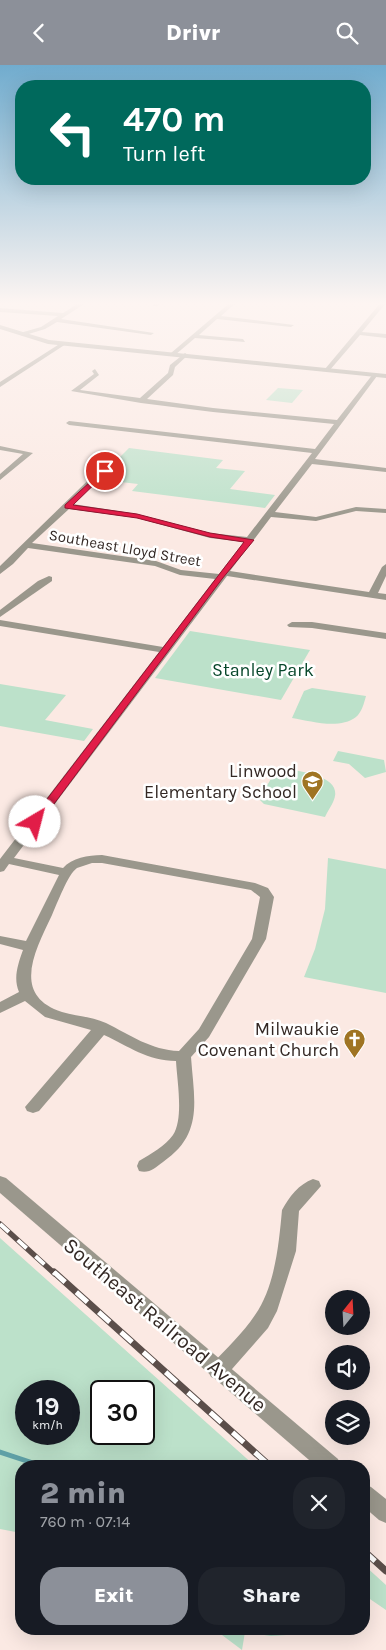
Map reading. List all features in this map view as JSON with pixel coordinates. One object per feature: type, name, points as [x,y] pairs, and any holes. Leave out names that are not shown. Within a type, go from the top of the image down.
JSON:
[{"type":"street","points":[[0,385],[15,375]]},
{"type":"street","points":[[96,375],[74,391],[141,401],[338,422]]},
{"type":"street","points":[[141,401],[169,375]]},
{"type":"street","points":[[66,873],[3,864],[338,422],[375,375],[386,376]]},
{"type":"street","points":[[0,378],[9,379]]},
{"type":"street","points":[[69,423],[317,451]]},
{"type":"street","points":[[0,449],[29,453],[0,478]]},
{"type":"street","points":[[0,571],[112,462],[112,459]]},
{"type":"street","points":[[309,461],[386,470]]},
{"type":"street","points":[[68,506],[137,516],[210,535],[250,540]]},
{"type":"street","points":[[269,514],[316,519],[356,509],[386,511]]},
{"type":"street","name":"Southeast Lloyd Street","points":[[25,545],[156,564],[180,571],[386,597]]},
{"type":"street","points":[[372,595],[386,567]]},
{"type":"street","points":[[0,614],[49,579]]},
{"type":"street","points":[[0,623],[166,650]]},
{"type":"street","points":[[292,625],[312,625],[386,636]]},
{"type":"street","points":[[102,859],[255,887],[263,891],[267,897],[259,939],[204,1033],[183,1056],[163,1057],[145,1051],[102,1027],[51,1013],[37,1004],[23,985],[22,974],[31,947],[66,873],[80,862],[102,859]]},
{"type":"street","points":[[0,941],[31,947]]},
{"type":"street","points":[[0,1008],[28,994]]},
{"type":"street","points":[[34,1107],[102,1027]]},
{"type":"street","points":[[145,1166],[168,1150],[180,1138],[186,1118],[183,1056]]},
{"type":"street","name":"Southeast Railroad Avenue","points":[[0,1183],[324,1460]]},
{"type":"street","points":[[218,1371],[261,1322],[271,1305],[287,1251],[291,1210],[297,1200],[313,1186]]},
{"type":"street","points":[[370,1499],[386,1513]]},
{"type":"green space","points":[[278,388],[303,390],[292,403],[266,400]]},
{"type":"green space","points":[[129,448],[223,460],[216,468],[245,471],[230,489],[275,495],[265,508],[132,491],[138,484],[103,480],[114,470],[108,469]]},
{"type":"green space","name":"Stanley Park","points":[[190,631],[310,650],[281,700],[155,678]]},
{"type":"green space","points":[[0,684],[66,695],[45,720],[93,729],[84,741],[0,726]]},
{"type":"green space","points":[[312,688],[366,696],[360,713],[349,721],[333,724],[292,718],[304,691]]},
{"type":"green space","points":[[338,751],[384,760],[386,772],[365,778],[349,764],[333,761]]},
{"type":"green space","points":[[278,767],[311,774],[333,785],[335,797],[325,817],[264,804],[259,799]]},
{"type":"green space","points":[[328,858],[386,869],[386,993],[304,977],[315,949],[325,909]]},
{"type":"green space","points":[[0,1238],[248,1460],[15,1460],[15,1532],[0,1529]]},
{"type":"green space","points":[[370,1570],[386,1585],[386,1610],[370,1599]]},
{"type":"green space","points":[[222,1635],[244,1635],[242,1650]]},
{"type":"waterway","points":[[0,1452],[24,1460]]},
{"type":"railway","points":[[0,1224],[55,1274]]},
{"type":"railway","points":[[54,1272],[263,1460]]},
{"type":"railway","points":[[370,1556],[386,1571]]},
{"type":"place","name":"Linwood Elementary School","points":[[313,800]]},
{"type":"place","name":"Milwaukie Covenant Church","points":[[355,1058]]},
{"type":"route","points":[[35,822],[219,577],[250,540],[210,535],[118,512],[68,506],[105,471]]}]
